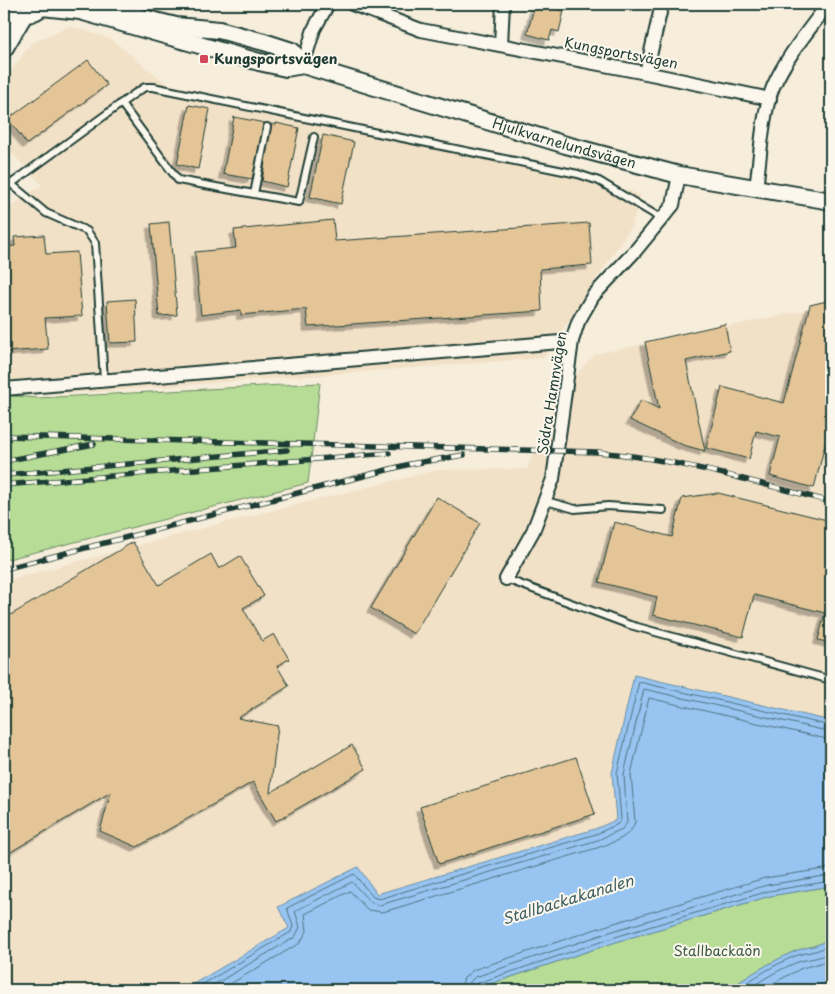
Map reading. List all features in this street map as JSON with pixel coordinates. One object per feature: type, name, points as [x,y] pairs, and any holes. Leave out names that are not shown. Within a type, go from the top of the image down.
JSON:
[{"type":"street","name":"Hjulkvarnelundsvägen","points":[[106,4],[144,18],[176,26],[219,30],[264,42],[292,51],[303,65]]},
{"type":"street","points":[[303,65],[314,29],[328,4]]},
{"type":"street","name":"Kungsportsvägen","points":[[352,4],[421,30],[501,44],[770,99]]},
{"type":"street","points":[[501,44],[503,4]]},
{"type":"street","points":[[646,73],[662,4]]},
{"type":"street","points":[[756,189],[773,88],[786,65],[828,4]]},
{"type":"street","name":"Hjulkvarnelundsvägen","points":[[43,5],[80,11],[277,66],[286,68],[303,65],[557,142],[679,175],[831,201]]},
{"type":"street","points":[[4,49],[24,15],[43,5]]},
{"type":"street","points":[[4,11],[24,15]]},
{"type":"street","name":"Södra Hamnvägen","points":[[506,579],[533,531],[553,479],[559,451],[572,341],[578,322],[594,296],[662,219],[672,205],[679,175]]},
{"type":"street","points":[[4,388],[572,341]]},
{"type":"lane","points":[[4,189],[121,103],[145,87],[153,87],[452,146],[578,174],[599,181],[662,219]]},
{"type":"lane","points":[[121,103],[178,180],[299,202],[314,136]]},
{"type":"lane","points":[[254,194],[267,127]]},
{"type":"lane","points":[[4,178],[46,213],[86,231],[95,243],[104,380]]},
{"type":"lane","points":[[546,501],[576,509],[608,506],[663,510]]},
{"type":"lane","points":[[506,579],[630,625],[831,680]]},
{"type":"shaded area","points":[[70,26],[111,39],[168,85],[369,136],[614,186],[641,195],[631,227],[544,358],[95,392],[4,395],[4,211],[42,185],[4,145],[4,90],[8,76],[30,44]]},
{"type":"shaded area","points":[[831,305],[831,721],[635,675],[612,773],[617,820],[595,829],[377,894],[357,867],[279,907],[289,928],[183,990],[4,990],[4,581],[230,521],[438,470],[527,469],[553,406],[584,365],[596,354]]},
{"type":"green space","points":[[320,383],[308,483],[4,560],[4,395],[38,398]]},
{"type":"green space","name":"Stallbackaön","points":[[831,886],[831,935],[822,943],[793,952],[776,960],[728,990],[473,990],[616,942],[770,896]]},
{"type":"water","name":"Stallbackakanalen","points":[[634,675],[831,721],[831,886],[770,896],[616,942],[472,990],[183,990],[289,928],[278,907],[358,867],[377,894],[595,829],[616,820],[612,773]]},
{"type":"water","points":[[831,935],[831,990],[728,990],[776,960],[793,952],[822,943]]},
{"type":"building","points":[[535,4],[564,11],[559,32],[552,30],[549,40],[527,34]]},
{"type":"building","points":[[88,60],[107,85],[27,144],[8,119]]},
{"type":"building","points":[[189,105],[210,109],[198,169],[177,164]]},
{"type":"building","points":[[234,117],[265,123],[252,179],[223,174]]},
{"type":"building","points":[[276,123],[299,128],[287,187],[262,181],[271,124],[276,125]]},
{"type":"building","points":[[323,135],[354,142],[341,204],[310,197]]},
{"type":"building","points":[[333,220],[335,241],[589,223],[592,265],[540,269],[542,311],[308,327],[306,309],[241,315],[241,310],[201,315],[195,252],[236,248],[234,230]]},
{"type":"building","points":[[169,222],[177,315],[159,316],[151,224]]},
{"type":"building","points":[[44,235],[46,254],[77,252],[82,316],[45,318],[48,349],[4,352],[4,247],[15,246],[14,237]]},
{"type":"building","points":[[135,299],[137,342],[110,343],[107,301]]},
{"type":"building","points":[[831,300],[831,421],[814,488],[770,476],[780,437],[756,431],[749,459],[706,448],[722,387],[784,403],[810,305]]},
{"type":"building","points":[[725,324],[730,351],[686,361],[705,451],[683,445],[630,420],[641,400],[659,409],[645,342]]},
{"type":"building","points":[[718,493],[831,521],[831,643],[818,640],[825,613],[754,595],[743,637],[653,615],[657,597],[599,582],[614,522],[672,537],[682,498]]},
{"type":"building","points":[[437,497],[480,523],[414,634],[371,608]]},
{"type":"building","points":[[133,542],[159,585],[211,554],[219,569],[240,556],[264,596],[243,608],[262,641],[274,634],[289,659],[277,666],[289,686],[238,718],[278,726],[270,793],[352,745],[366,769],[276,821],[253,782],[137,847],[100,831],[111,792],[4,856],[4,677],[11,673],[4,662],[4,619]]},
{"type":"building","points":[[576,757],[595,814],[439,864],[420,807]]},
{"type":"railway","points":[[4,436],[598,452],[628,455],[687,466],[831,502]]},
{"type":"railway","points":[[4,461],[94,444]]},
{"type":"railway","points":[[4,475],[287,450]]},
{"type":"railway","points":[[4,485],[389,453]]},
{"type":"railway","points":[[4,569],[410,464],[464,455]]},
{"type":"place","name":"Kungsportsvägen","points":[[204,59]]}]
